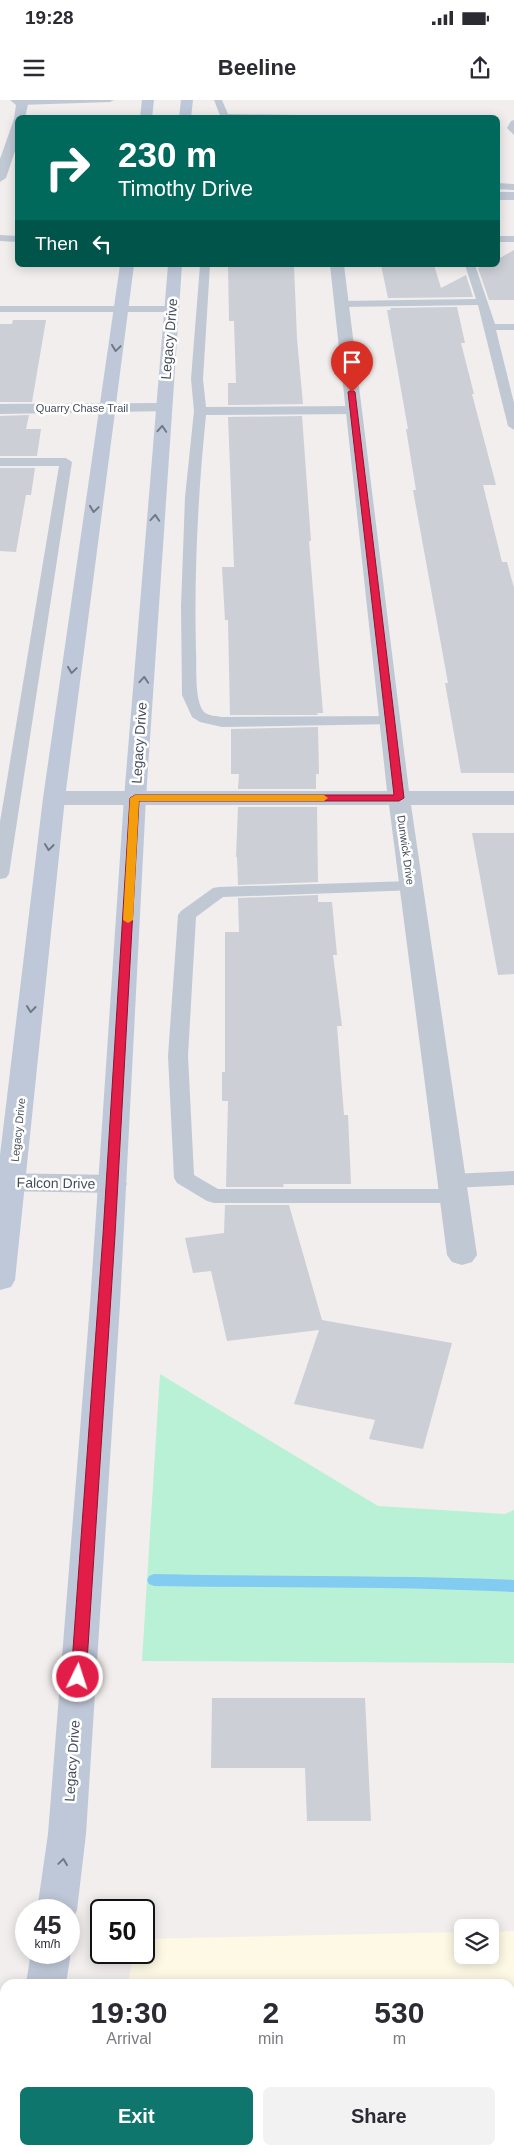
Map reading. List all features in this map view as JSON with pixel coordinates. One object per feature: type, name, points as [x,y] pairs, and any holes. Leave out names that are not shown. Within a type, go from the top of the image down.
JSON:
[{"type":"main road","points":[[146,115],[148,100]]},
{"type":"main road","points":[[185,115],[187,100]]},
{"type":"main road","name":"Legacy Drive","points":[[0,1280],[6,1182],[54,798],[127,267]]},
{"type":"main road","name":"Legacy Drive","points":[[58,1899],[67,1834],[113,1184],[135,798],[163,408],[176,267]]},
{"type":"main road","points":[[47,1979],[49,1964]]},
{"type":"street","points":[[18,101],[22,108],[20,115]]},
{"type":"street","points":[[0,178],[15,139]]},
{"type":"street","points":[[500,196],[514,196]]},
{"type":"street","name":"Dunwick Drive","points":[[337,267],[399,798],[462,1255]]},
{"type":"street","name":"Quarry Chase Trail","points":[[0,409],[163,408]]},
{"type":"street","points":[[54,798],[514,798]]},
{"type":"street","name":"Falcon Drive","points":[[6,1182],[113,1184]]},
{"type":"lane","points":[[18,101],[110,100]]},
{"type":"lane","points":[[218,100],[225,115]]},
{"type":"lane","points":[[514,123],[511,128],[514,132]]},
{"type":"lane","points":[[500,186],[514,187]]},
{"type":"lane","points":[[0,238],[15,239]]},
{"type":"lane","points":[[500,239],[514,239]]},
{"type":"lane","points":[[205,267],[197,379],[200,411],[191,497],[188,607],[190,695],[197,714],[205,719],[222,722],[390,721]]},
{"type":"lane","points":[[471,267],[490,327],[514,426]]},
{"type":"lane","points":[[341,304],[481,302]]},
{"type":"lane","points":[[0,309],[172,309]]},
{"type":"lane","points":[[490,327],[514,327]]},
{"type":"lane","points":[[200,411],[354,410]]},
{"type":"lane","points":[[0,462],[66,462],[0,874]]},
{"type":"lane","points":[[411,886],[219,892],[187,915],[178,1056],[184,1178],[214,1196],[453,1188],[514,1178]]},
{"type":"shaded area","points":[[514,1931],[514,1979],[129,1979],[132,1964],[155,1964],[155,1939],[454,1932],[454,1964],[499,1964],[499,1932]]},
{"type":"green space","points":[[160,1374],[378,1506],[505,1514],[514,1510],[514,1663],[142,1661]]},
{"type":"building","points":[[514,250],[514,300],[489,300],[478,268],[500,267],[500,258]]},
{"type":"building","points":[[228,267],[294,267],[297,339],[303,404],[228,405],[228,383],[236,383],[234,321],[229,321]]},
{"type":"building","points":[[381,267],[435,267],[441,288],[466,275],[473,297],[388,298]]},
{"type":"building","points":[[457,307],[465,343],[461,343],[474,394],[472,394],[496,485],[483,485],[502,562],[507,562],[514,588],[514,773],[461,773],[445,683],[448,683],[413,490],[416,490],[406,429],[408,429],[387,310],[391,310],[390,308]]},
{"type":"building","points":[[13,320],[46,320],[32,402],[0,402],[0,324],[12,324]]},
{"type":"building","points":[[29,415],[26,429],[41,429],[37,456],[0,456],[0,416]]},
{"type":"building","points":[[302,416],[311,541],[309,541],[323,713],[317,713],[318,715],[230,715],[228,620],[225,620],[222,567],[234,567],[228,417]]},
{"type":"building","points":[[0,468],[35,468],[31,495],[26,495],[16,552],[0,551]]},
{"type":"building","points":[[318,727],[319,774],[316,774],[316,789],[238,789],[239,774],[231,774],[231,729]]},
{"type":"building","points":[[238,807],[317,807],[318,882],[238,885],[236,857]]},
{"type":"building","points":[[472,833],[514,833],[514,974],[498,975]]},
{"type":"building","points":[[318,895],[318,902],[332,902],[337,955],[333,955],[342,1026],[337,1026],[344,1115],[348,1115],[351,1184],[283,1184],[284,1187],[226,1187],[228,1101],[222,1101],[222,1072],[225,1072],[225,932],[239,932],[238,898]]},
{"type":"building","points":[[225,1205],[289,1205],[322,1320],[452,1343],[423,1449],[369,1439],[375,1420],[294,1404],[319,1330],[227,1341],[211,1271],[193,1273],[185,1238],[224,1233]]},
{"type":"building","points":[[212,1698],[365,1698],[371,1821],[307,1821],[305,1768],[211,1768]]},
{"type":"waterway","points":[[154,1580],[290,1583],[420,1582],[514,1586]]},
{"type":"slow traffic","points":[[128,920],[135,798],[324,798]]},
{"type":"route","points":[[78,1677],[109,1235],[135,798],[399,798],[352,392]]}]
